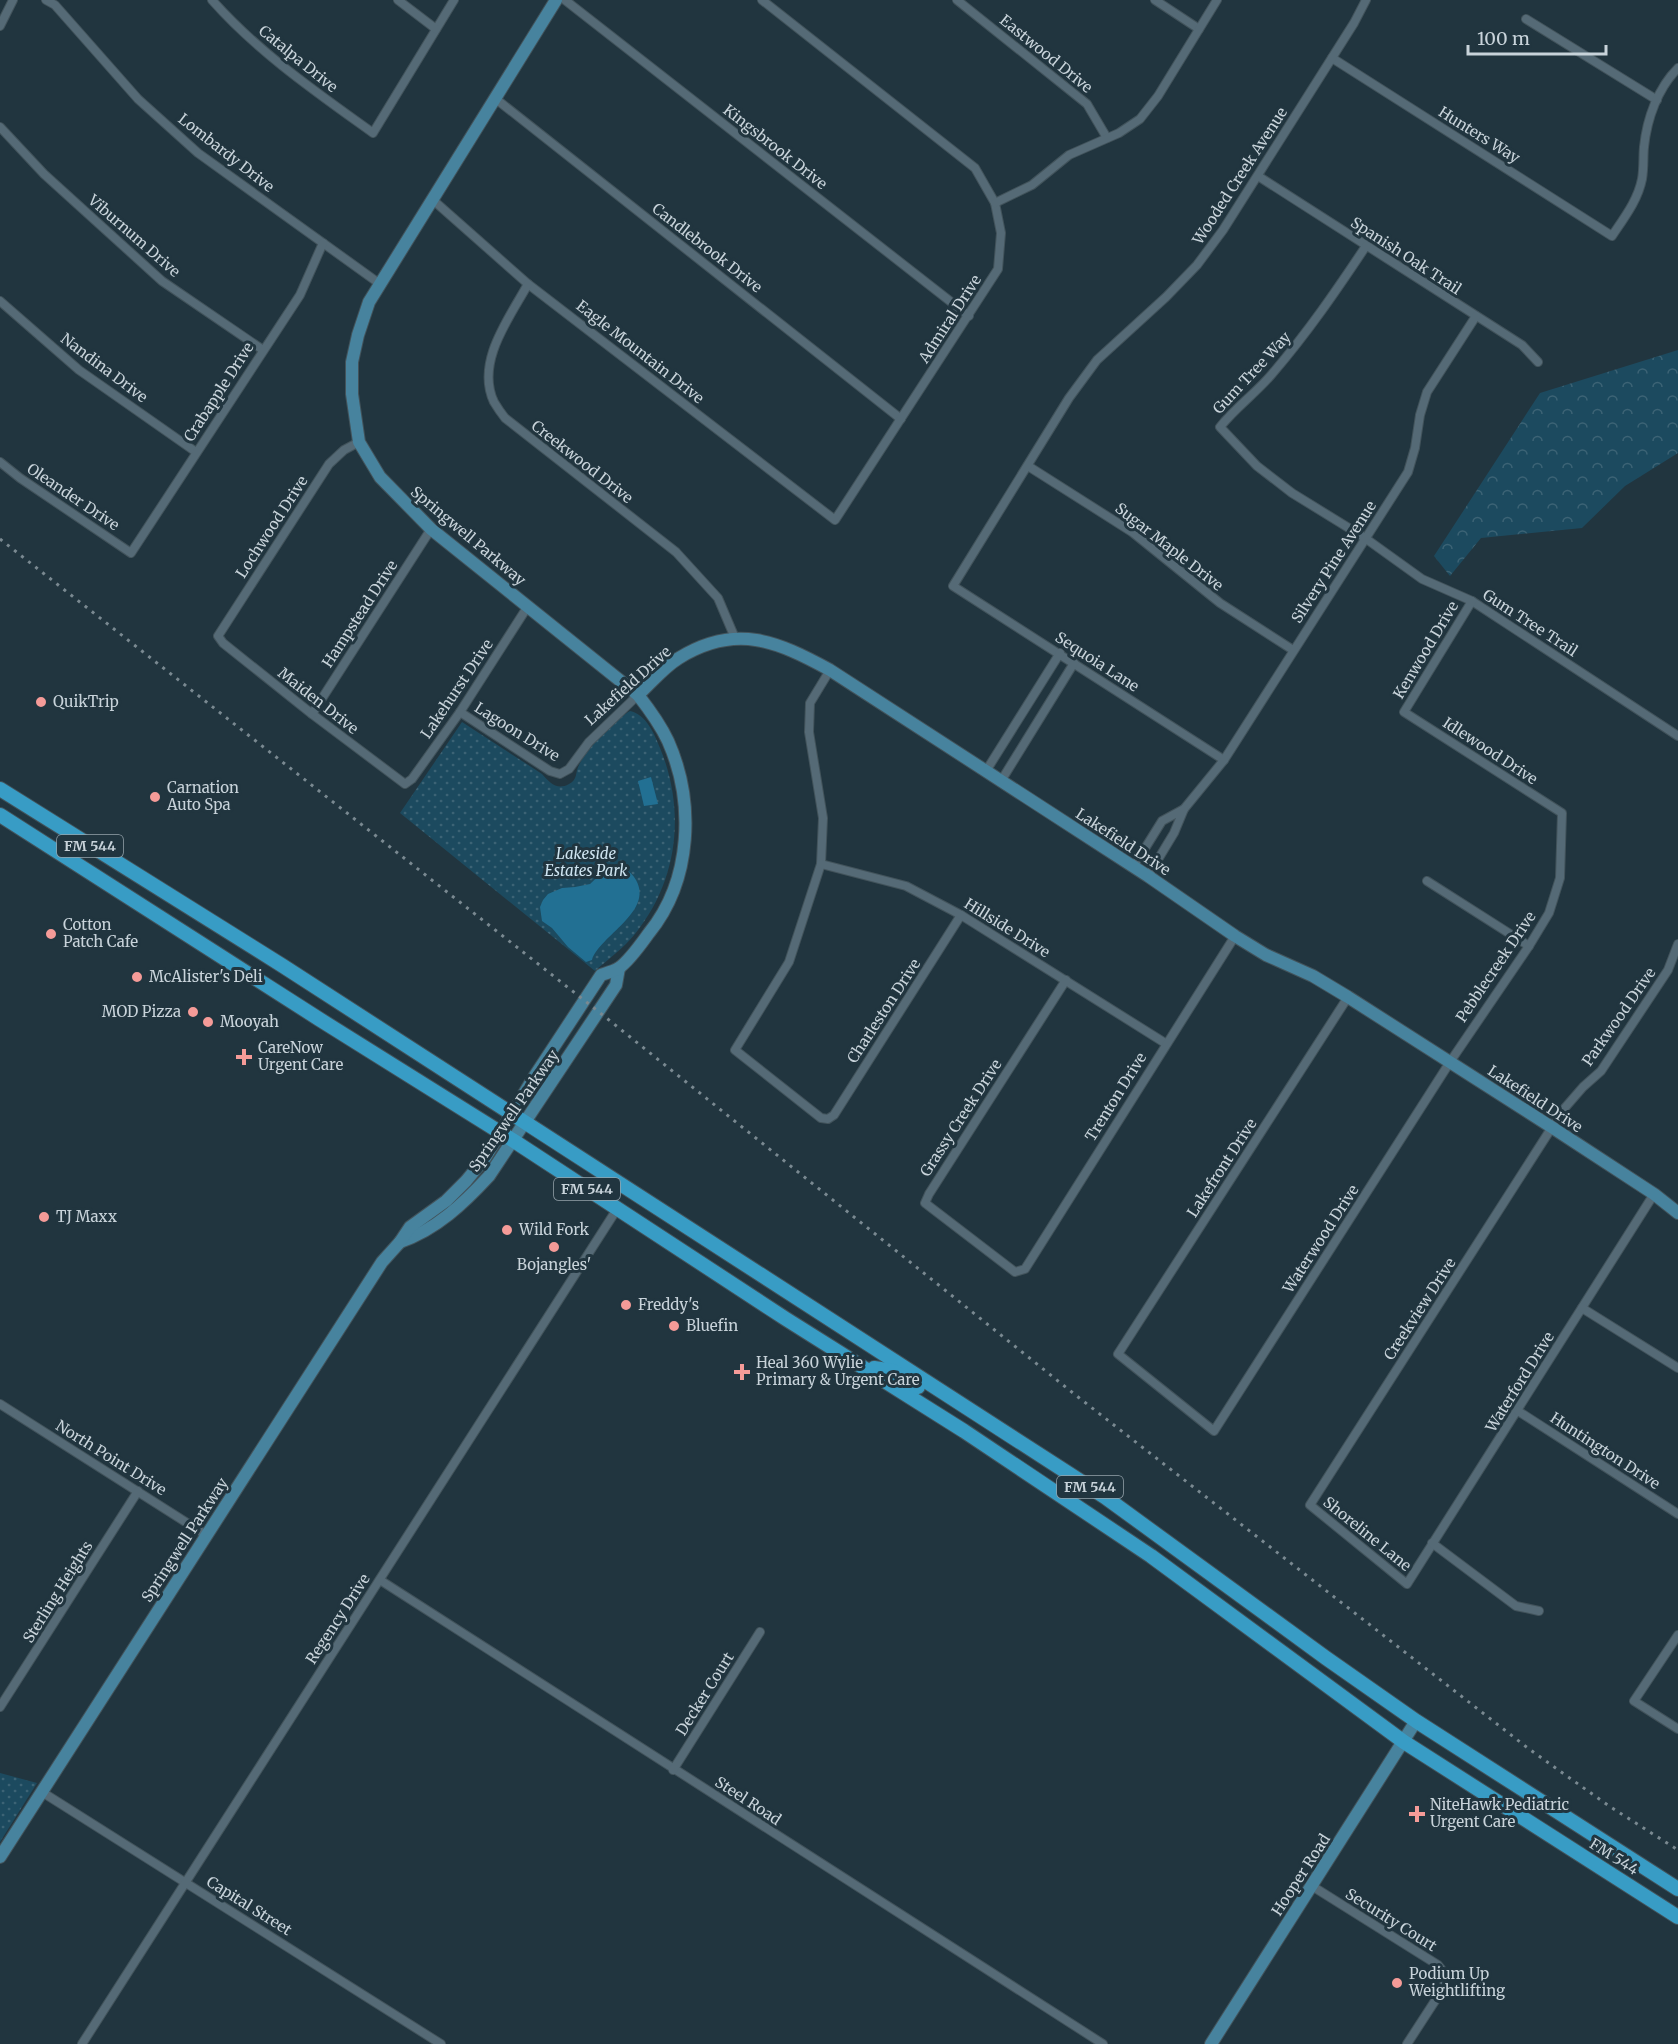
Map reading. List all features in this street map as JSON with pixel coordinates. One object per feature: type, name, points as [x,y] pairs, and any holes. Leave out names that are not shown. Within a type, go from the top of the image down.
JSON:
[{"type":"main road","name":"FM 544","points":[[0,789],[331,998],[1105,1497],[1416,1721],[1678,1889]]},
{"type":"main road","name":"FM 544","points":[[0,815],[318,1019],[514,1141],[964,1431],[1135,1545],[1404,1742],[1678,1917]]},
{"type":"main road","points":[[134,902],[147,882]]},
{"type":"main road","points":[[318,1019],[331,998]]},
{"type":"main road","points":[[722,1277],[735,1257]]},
{"type":"main road","points":[[870,1371],[874,1368],[893,1371],[928,1393],[949,1395]]},
{"type":"main road","points":[[1254,1632],[1257,1627],[1262,1626],[1274,1629],[1306,1652],[1326,1658]]},
{"type":"main road","points":[[1604,1870],[1618,1849]]},
{"type":"street","points":[[0,26],[13,0]]},
{"type":"street","name":"Lombardy Drive","points":[[46,0],[55,5],[138,99],[198,153],[380,284]]},
{"type":"street","name":"Catalpa Drive","points":[[212,0],[230,20],[291,74],[372,133],[436,29]]},
{"type":"street","points":[[398,0],[436,29],[454,0]]},
{"type":"street","name":"Springwell Parkway","points":[[0,1857],[382,1262],[410,1227],[446,1201],[485,1158],[568,1024],[602,975],[619,968],[654,927],[665,910],[679,875],[686,830],[685,810],[678,768],[659,724],[638,695],[431,529],[380,477],[359,442],[352,394],[352,362],[369,302],[556,0]]},
{"type":"street","name":"Kingsbrook Drive","points":[[565,0],[969,316]]},
{"type":"street","name":"Admiral Drive","points":[[762,0],[975,168],[995,203],[1000,233],[998,269],[835,520]]},
{"type":"street","name":"Eastwood Drive","points":[[957,0],[1087,104],[1107,138]]},
{"type":"street","points":[[1155,0],[1199,29]]},
{"type":"street","points":[[995,203],[1032,185],[1069,155],[1107,138],[1140,119],[1158,96],[1217,0]]},
{"type":"street","name":"Wooded Creek Avenue","points":[[953,586],[1069,398],[1097,360],[1166,297],[1197,265],[1223,230],[1366,0]]},
{"type":"street","points":[[1526,19],[1657,100],[1670,76],[1678,68]]},
{"type":"street","name":"Hunters Way","points":[[1332,58],[1612,236],[1632,206],[1642,179],[1644,146],[1650,115],[1657,100]]},
{"type":"street","name":"Candlebrook Drive","points":[[496,99],[901,419]]},
{"type":"street","name":"Viburnum Drive","points":[[0,127],[44,174],[162,281],[263,350]]},
{"type":"street","name":"Spanish Oak Trail","points":[[1258,176],[1522,345],[1538,362]]},
{"type":"street","name":"Eagle Mountain Drive","points":[[433,200],[528,284],[835,520]]},
{"type":"street","name":"Crabapple Drive","points":[[131,553],[300,295],[323,243]]},
{"type":"street","name":"Gum Tree Way","points":[[1365,538],[1292,493],[1266,473],[1220,427],[1233,410],[1265,382],[1306,335],[1366,246]]},
{"type":"street","name":"Creekwood Drive","points":[[528,284],[493,353],[489,372],[494,400],[505,418],[676,552],[718,598],[735,638]]},
{"type":"street","name":"Nandina Drive","points":[[0,301],[79,370],[196,452]]},
{"type":"street","name":"Silvery Pine Avenue","points":[[1148,876],[1174,833],[1184,809],[1224,760],[1408,472],[1427,392],[1476,316]]},
{"type":"street","name":"Lochwood Drive","points":[[218,636],[329,464],[344,450],[359,442]]},
{"type":"street","name":"Oleander Drive","points":[[0,462],[131,553]]},
{"type":"street","name":"Sugar Maple Drive","points":[[1028,466],[1132,532],[1220,603],[1293,650]]},
{"type":"street","name":"Hampstead Drive","points":[[312,714],[431,529]]},
{"type":"street","name":"Gum Tree Trail","points":[[1365,538],[1422,579],[1472,601],[1678,736]]},
{"type":"street","name":"Sequoia Lane","points":[[953,586],[1224,760]]},
{"type":"street","name":"Kenwood Drive","points":[[1404,712],[1472,601]]},
{"type":"street","name":"Lakehurst Drive","points":[[405,784],[412,779],[460,712],[528,606]]},
{"type":"street","name":"Maiden Drive","points":[[218,636],[223,643],[312,714],[405,784]]},
{"type":"street","name":"Lakefield Drive","points":[[560,774],[569,769],[589,742],[678,658],[707,645],[735,638],[764,640],[794,650],[830,670],[1134,866],[1235,936],[1266,955],[1313,976],[1348,997],[1654,1194],[1678,1213]]},
{"type":"street","points":[[986,771],[1060,653]]},
{"type":"street","points":[[1001,781],[1074,663]]},
{"type":"street","points":[[821,864],[823,818],[809,732],[810,703],[830,670]]},
{"type":"street","name":"Lagoon Drive","points":[[460,712],[545,768],[555,774],[560,774]]},
{"type":"street","name":"Idlewood Drive","points":[[1404,712],[1562,813]]},
{"type":"street","name":"Silvery Pine Avenue","points":[[1134,866],[1162,821],[1184,809]]},
{"type":"street","name":"Pebblecreek Drive","points":[[1450,1062],[1549,913],[1560,878],[1562,813]]},
{"type":"street","name":"Hillside Drive","points":[[821,864],[906,886],[962,915],[1166,1043]]},
{"type":"street","name":"Charleston Drive","points":[[821,864],[789,962],[735,1050],[820,1118],[828,1119],[834,1115],[962,915]]},
{"type":"street","points":[[1427,881],[1529,946]]},
{"type":"street","name":"Trenton Drive","points":[[1019,1272],[1025,1269],[1235,936]]},
{"type":"street","name":"Parkwood Drive","points":[[1553,1128],[1563,1110],[1601,1071],[1668,970],[1678,944]]},
{"type":"street","name":"Springwell Parkway","points":[[400,1242],[416,1236],[451,1213],[489,1176],[616,985],[619,968]]},
{"type":"street","name":"Grassy Creek Drive","points":[[1019,1272],[1015,1272],[925,1203],[928,1194],[1066,980]]},
{"type":"street","name":"Lakefront Drive","points":[[1214,1431],[1118,1354],[1348,997]]},
{"type":"street","points":[[568,1024],[584,1034]]},
{"type":"street","name":"Waterwood Drive","points":[[1214,1431],[1450,1062]]},
{"type":"street","name":"Creekview Drive","points":[[1310,1505],[1553,1128]]},
{"type":"street","name":"Waterford Drive","points":[[1407,1584],[1654,1194]]},
{"type":"street","name":"Regency Drive","points":[[82,2044],[617,1209]]},
{"type":"street","points":[[1582,1308],[1678,1368]]},
{"type":"street","name":"North Point Drive","points":[[0,1404],[206,1535]]},
{"type":"street","name":"Huntington Drive","points":[[1518,1411],[1678,1514]]},
{"type":"street","name":"Sterling Heights","points":[[0,1707],[138,1491]]},
{"type":"street","name":"Shoreline Lane","points":[[1310,1505],[1407,1584]]},
{"type":"street","points":[[1432,1543],[1516,1606],[1539,1611]]},
{"type":"street","name":"Steel Road","points":[[380,1580],[1102,2044]]},
{"type":"street","name":"Decker Court","points":[[674,1770],[760,1632]]},
{"type":"street","points":[[1678,1635],[1634,1701],[1678,1729]]},
{"type":"street","name":"Hooper Road","points":[[1210,2044],[1416,1721]]},
{"type":"street","name":"Capital Street","points":[[42,1792],[441,2044]]},
{"type":"street","name":"Security Court","points":[[1312,1886],[1438,1965],[1444,1972],[1446,1979],[1444,1987],[1407,2044]]},
{"type":"green space","points":[[1678,350],[1678,453],[1625,486],[1582,528],[1481,538],[1450,576],[1434,556],[1540,393]]},
{"type":"green space","name":"Lakeside Estates Park","points":[[630,711],[641,716],[649,726],[658,743],[668,772],[675,821],[673,845],[669,868],[661,891],[649,913],[631,939],[595,971],[400,813],[462,722],[542,774],[554,785],[561,787],[574,780],[579,765],[588,751],[609,728]]},
{"type":"green space","points":[[0,1773],[37,1783],[0,1842]]},
{"type":"shaded area","points":[[651,777],[658,804],[644,806],[638,781]]},
{"type":"shaded area","points":[[609,866],[624,869],[634,876],[640,892],[638,903],[632,913],[604,942],[592,960],[586,962],[542,921],[540,907],[548,894],[562,888],[590,884]]},
{"type":"railway","points":[[0,539],[599,1012],[1078,1397],[1529,1749],[1609,1806],[1678,1850]]},
{"type":"place","name":"QuikTrip","points":[[41,702]]},
{"type":"place","name":"Carnation Auto Spa","points":[[155,797]]},
{"type":"place","name":"Cotton Patch Cafe","points":[[51,934]]},
{"type":"place","name":"McAlister's Deli","points":[[137,977]]},
{"type":"place","name":"MOD Pizza","points":[[193,1012]]},
{"type":"place","name":"Mooyah","points":[[208,1022]]},
{"type":"place","name":"CareNow Urgent Care","points":[[244,1057]]},
{"type":"place","name":"TJ Maxx","points":[[44,1217]]},
{"type":"place","name":"Wild Fork","points":[[507,1230]]},
{"type":"place","name":"Bojangles'","points":[[554,1247]]},
{"type":"place","name":"Freddy's","points":[[626,1305]]},
{"type":"place","name":"Bluefin","points":[[674,1326]]},
{"type":"place","name":"Heal 360 Wylie Primary & Urgent Care","points":[[742,1372]]},
{"type":"place","name":"NiteHawk Pediatric Urgent Care","points":[[1417,1814]]},
{"type":"place","name":"Podium Up Weightlifting","points":[[1397,1983]]}]
